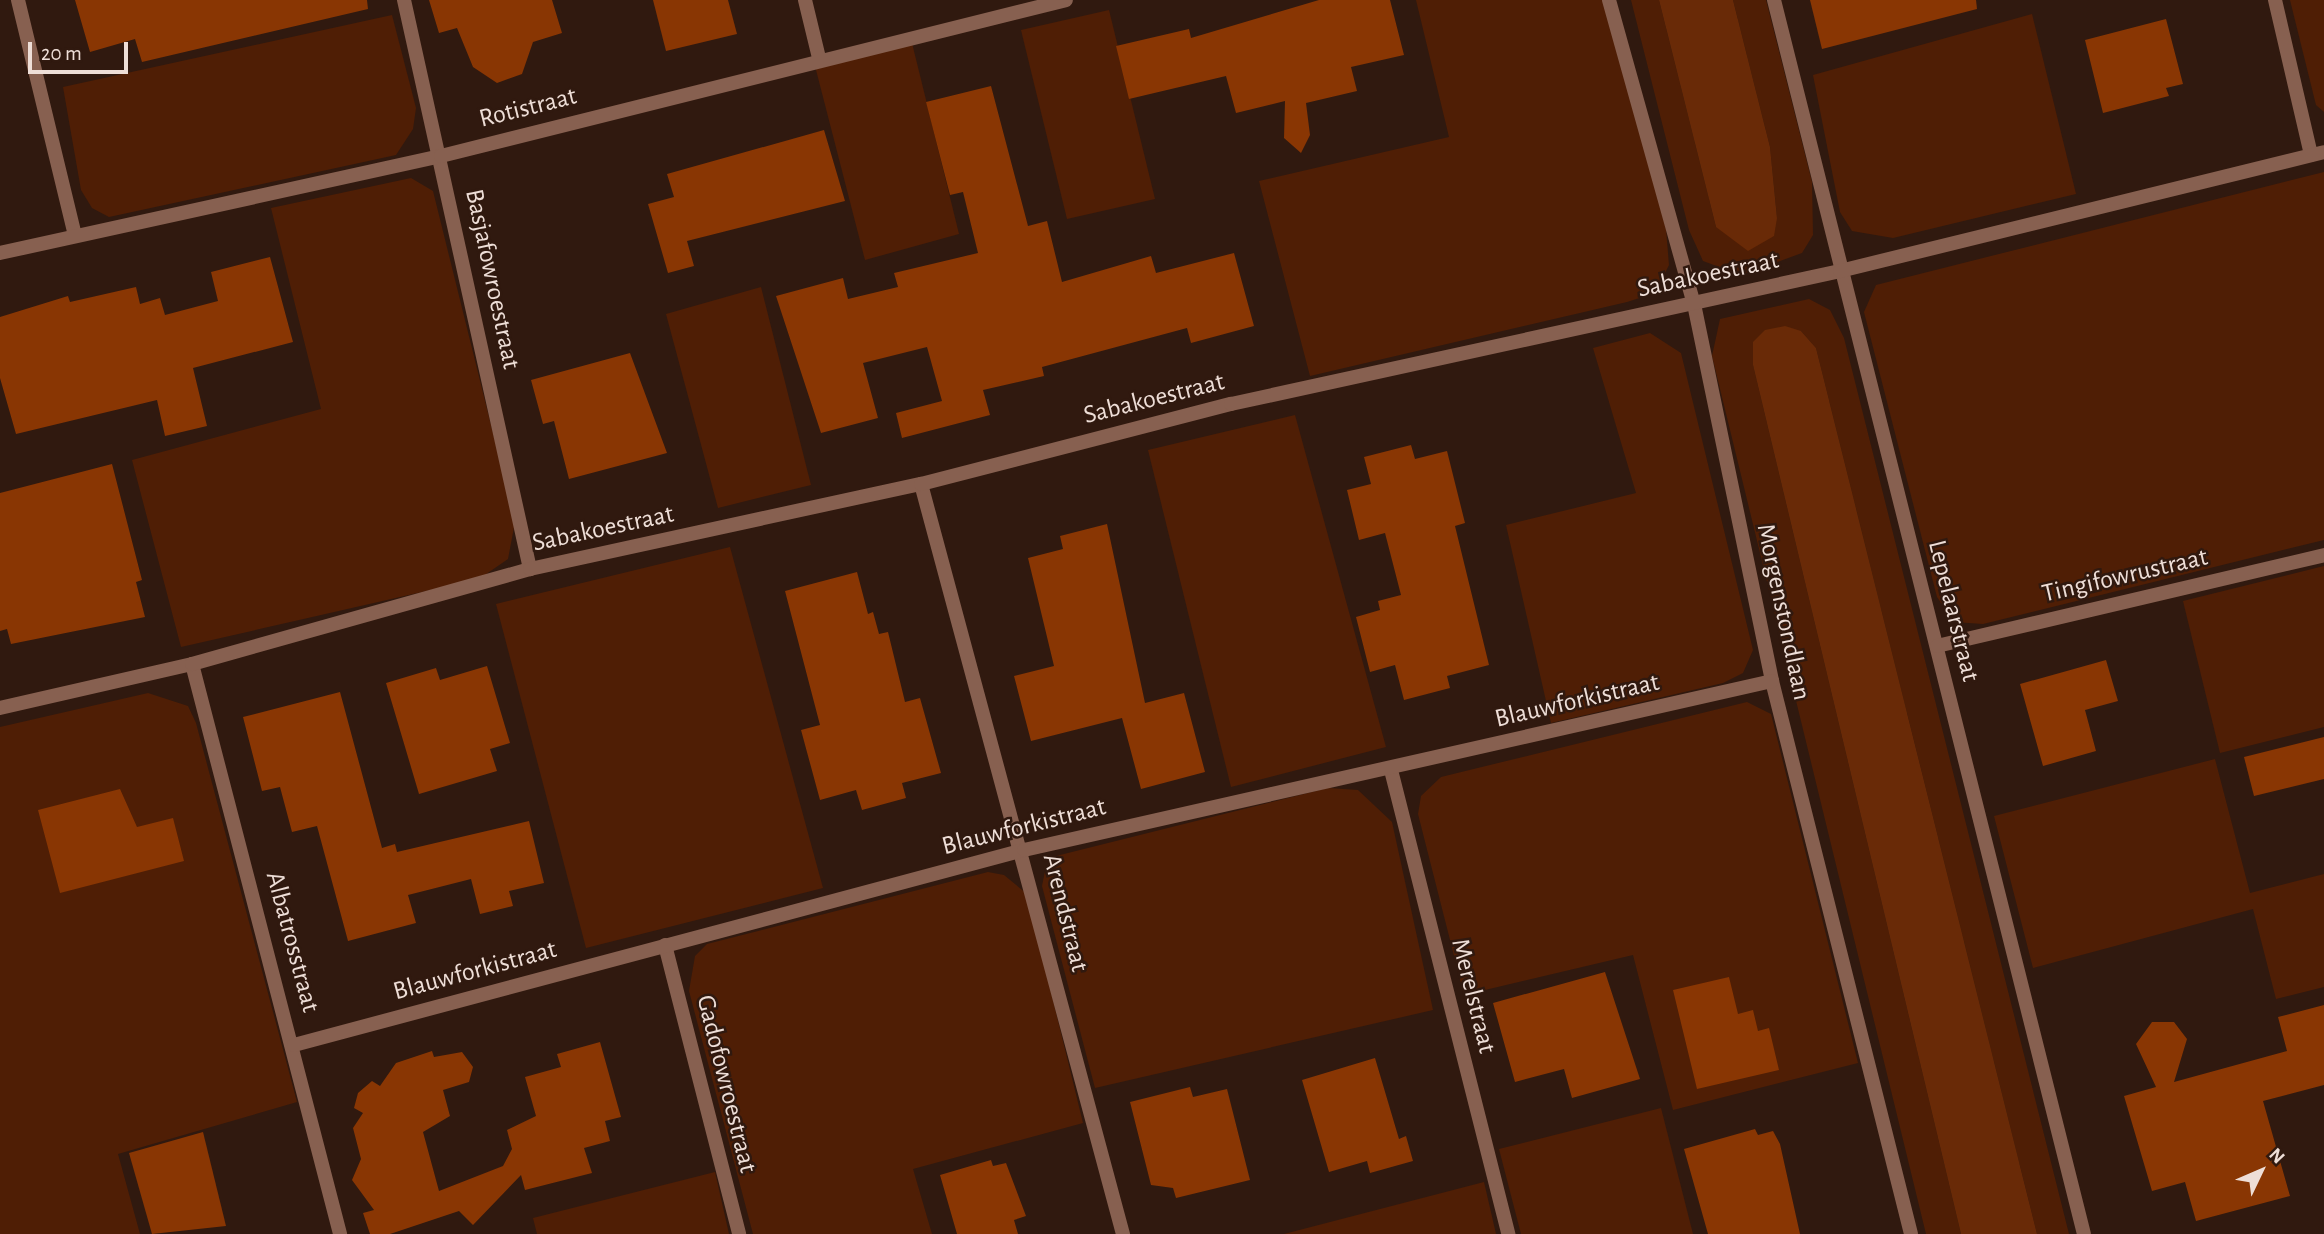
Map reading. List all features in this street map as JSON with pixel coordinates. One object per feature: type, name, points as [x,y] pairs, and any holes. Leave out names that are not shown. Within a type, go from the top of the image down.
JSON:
[{"type":"street","points":[[18,0],[75,235]]},
{"type":"street","name":"Basjafowroestraat","points":[[404,0],[530,569]]},
{"type":"street","points":[[805,0],[818,58]]},
{"type":"street","name":"Rotistraat","points":[[0,253],[440,156],[818,58],[1066,0]]},
{"type":"street","name":"Morgenstondlaan","points":[[1609,0],[1694,304],[1772,681],[1911,1234]]},
{"type":"street","name":"Lepelaarstraat","points":[[1774,0],[2084,1234]]},
{"type":"street","points":[[2275,0],[2317,153]]},
{"type":"street","name":"Sabakoestraat","points":[[0,708],[192,664],[530,569],[921,484],[1231,404],[1840,271],[2317,153]]},
{"type":"street","name":"Arendstraat","points":[[921,484],[1024,850],[1123,1234]]},
{"type":"street","name":"Tingifowrustraat","points":[[1937,646],[2324,555]]},
{"type":"street","name":"Albatrosstraat","points":[[192,664],[294,1045],[340,1234]]},
{"type":"street","name":"Blauwforkistraat","points":[[294,1045],[1024,850],[1391,770],[1772,681]]},
{"type":"street","name":"Merelstraat","points":[[1391,770],[1508,1234]]},
{"type":"street","name":"Gadofowroestraat","points":[[665,945],[739,1234]]},
{"type":"shaded area","points":[[1416,0],[1608,0],[1666,229],[1669,265],[1655,293],[1627,302],[1310,376],[1259,181],[1449,137]]},
{"type":"shaded area","points":[[1631,0],[1659,0],[1716,227],[1777,218],[1770,147],[1733,0],[1766,0],[1812,182],[1813,235],[1802,253],[1741,275],[1703,261],[1689,230]]},
{"type":"shaded area","points":[[1659,0],[1733,0],[1770,147],[1777,218],[1774,236],[1748,251],[1716,227]]},
{"type":"shaded area","points":[[2290,0],[2324,0],[2324,112],[2316,105]]},
{"type":"shaded area","points":[[1109,10],[1155,199],[1067,219],[1021,30]]},
{"type":"shaded area","points":[[2032,14],[2076,194],[1893,238],[1852,231],[1840,212],[1813,75]]},
{"type":"shaded area","points":[[392,15],[416,108],[413,129],[396,155],[109,217],[92,208],[81,190],[63,87]]},
{"type":"shaded area","points":[[912,43],[959,234],[865,260],[815,66]]},
{"type":"shaded area","points":[[2324,172],[2324,540],[1983,624],[1954,622],[1937,597],[1864,312],[1876,285]]},
{"type":"shaded area","points":[[411,178],[433,191],[515,522],[508,559],[479,579],[181,647],[132,460],[321,409],[271,208]]},
{"type":"shaded area","points":[[761,287],[811,485],[718,508],[666,314]]},
{"type":"shaded area","points":[[1809,299],[1830,310],[1844,338],[2069,1234],[2037,1234],[1816,348],[1801,331],[1753,365],[1961,1234],[1926,1234],[1712,356],[1720,319]]},
{"type":"shaded area","points":[[1785,326],[1801,331],[1816,348],[2037,1234],[1961,1234],[1753,365],[1753,342],[1765,330]]},
{"type":"shaded area","points":[[1650,333],[1681,353],[1753,650],[1743,673],[1723,683],[1551,723],[1506,525],[1636,493],[1593,348]]},
{"type":"shaded area","points":[[1295,415],[1386,747],[1231,787],[1148,450]]},
{"type":"shaded area","points":[[730,547],[823,888],[586,948],[496,604]]},
{"type":"shaded area","points":[[2324,566],[2324,727],[2220,753],[2183,601]]},
{"type":"shaded area","points":[[148,693],[188,706],[196,723],[297,1102],[118,1154],[140,1234],[0,1234],[0,727]]},
{"type":"shaded area","points":[[1747,702],[1771,714],[1858,1063],[1673,1110],[1633,955],[1464,995],[1418,814],[1421,796],[1441,777]]},
{"type":"shaded area","points":[[2215,759],[2250,893],[2324,874],[2324,987],[2276,999],[2253,909],[2033,968],[1994,816]]},
{"type":"shaded area","points":[[1328,788],[1358,790],[1392,822],[1433,1010],[1095,1088],[1042,886],[1045,871],[1056,856]]},
{"type":"shaded area","points":[[988,872],[1004,875],[1027,894],[1083,1123],[913,1169],[932,1234],[753,1234],[689,991],[695,956],[707,944]]},
{"type":"shaded area","points":[[1661,1108],[1693,1234],[1521,1234],[1499,1149]]},
{"type":"shaded area","points":[[715,1172],[729,1234],[537,1234],[533,1218]]},
{"type":"shaded area","points":[[1484,1182],[1496,1234],[1284,1234]]},
{"type":"building","points":[[75,0],[367,0],[368,9],[142,62],[135,39],[90,52]]},
{"type":"building","points":[[429,0],[552,0],[562,33],[533,42],[522,74],[497,83],[473,67],[457,28],[439,33]]},
{"type":"building","points":[[653,0],[728,0],[737,34],[666,51]]},
{"type":"building","points":[[1319,0],[1390,0],[1404,55],[1351,67],[1357,91],[1306,103],[1310,135],[1301,153],[1284,138],[1285,101],[1236,113],[1226,76],[1129,99],[1116,46],[1189,29],[1191,38]]},
{"type":"building","points":[[1810,0],[1976,0],[1977,9],[1822,49]]},
{"type":"building","points":[[2166,19],[2183,84],[2166,88],[2169,96],[2103,113],[2085,40]]},
{"type":"building","points":[[991,86],[1028,226],[1047,221],[1062,282],[1151,256],[1156,273],[1234,253],[1254,326],[1191,343],[1187,328],[1042,367],[1044,376],[983,390],[990,415],[902,438],[896,413],[942,401],[927,347],[863,363],[878,418],[821,433],[776,296],[843,278],[848,299],[898,287],[894,273],[978,253],[963,192],[950,195],[926,102]]},
{"type":"building","points":[[824,130],[845,201],[687,241],[694,266],[668,273],[648,204],[674,197],[667,174]]},
{"type":"building","points":[[270,257],[293,342],[193,368],[207,426],[165,436],[157,400],[16,434],[0,378],[0,317],[68,296],[70,302],[136,287],[140,304],[160,298],[165,315],[218,301],[211,272]]},
{"type":"building","points":[[630,353],[667,453],[569,479],[554,421],[543,424],[531,380]]},
{"type":"building","points":[[1411,445],[1415,459],[1447,451],[1465,523],[1455,526],[1489,665],[1447,676],[1450,688],[1404,700],[1395,665],[1370,672],[1356,617],[1380,610],[1378,601],[1401,595],[1385,533],[1359,540],[1347,490],[1371,484],[1364,457]]},
{"type":"building","points":[[112,464],[142,580],[136,582],[145,617],[11,644],[7,629],[0,631],[0,493]]},
{"type":"building","points":[[1107,524],[1145,703],[1184,693],[1205,772],[1141,789],[1122,718],[1031,741],[1014,676],[1054,666],[1028,558],[1063,549],[1060,536]]},
{"type":"building","points":[[857,572],[868,614],[873,612],[879,634],[888,632],[905,702],[920,698],[941,773],[902,783],[906,798],[862,810],[856,790],[820,800],[801,730],[820,725],[785,591]]},
{"type":"building","points":[[2106,660],[2118,701],[2085,710],[2096,751],[2043,766],[2020,684]]},
{"type":"building","points":[[487,666],[510,743],[490,749],[497,771],[419,794],[386,683],[436,668],[440,680]]},
{"type":"building","points":[[340,692],[382,848],[395,844],[397,852],[529,821],[544,883],[509,891],[513,906],[480,914],[471,879],[408,895],[416,923],[348,941],[317,826],[292,832],[280,787],[262,791],[243,717]]},
{"type":"building","points":[[2324,737],[2324,779],[2254,796],[2244,757]]},
{"type":"building","points":[[120,789],[137,827],[173,818],[184,861],[60,893],[38,810]]},
{"type":"building","points":[[1605,972],[1640,1079],[1572,1098],[1564,1069],[1515,1082],[1493,1003]]},
{"type":"building","points":[[1729,977],[1738,1014],[1753,1010],[1758,1031],[1769,1028],[1779,1070],[1697,1089],[1673,990]]},
{"type":"building","points":[[2324,1005],[2324,1085],[2263,1101],[2290,1196],[2196,1221],[2185,1182],[2152,1191],[2124,1096],[2156,1087],[2136,1044],[2152,1022],[2174,1022],[2187,1039],[2174,1082],[2287,1051],[2278,1017]]},
{"type":"building","points":[[600,1042],[621,1117],[605,1121],[610,1141],[584,1148],[592,1173],[525,1190],[521,1175],[473,1225],[459,1211],[390,1234],[370,1234],[363,1213],[374,1210],[352,1180],[361,1159],[353,1128],[363,1113],[354,1108],[358,1093],[372,1081],[380,1086],[396,1063],[432,1051],[434,1057],[462,1052],[473,1067],[469,1082],[443,1090],[450,1116],[423,1132],[439,1191],[503,1166],[512,1149],[507,1130],[536,1116],[525,1077],[561,1067],[557,1054]]},
{"type":"building","points":[[1375,1058],[1399,1139],[1406,1136],[1413,1161],[1370,1173],[1367,1161],[1329,1172],[1302,1080]]},
{"type":"building","points":[[1190,1087],[1193,1097],[1227,1089],[1250,1180],[1176,1198],[1173,1188],[1151,1185],[1130,1102]]},
{"type":"building","points":[[1755,1129],[1758,1135],[1773,1131],[1780,1144],[1800,1234],[1708,1234],[1684,1149]]},
{"type":"building","points":[[203,1132],[226,1226],[152,1234],[129,1153]]},
{"type":"building","points":[[991,1160],[993,1166],[1006,1163],[1026,1216],[1014,1220],[1018,1234],[957,1234],[940,1175]]}]
